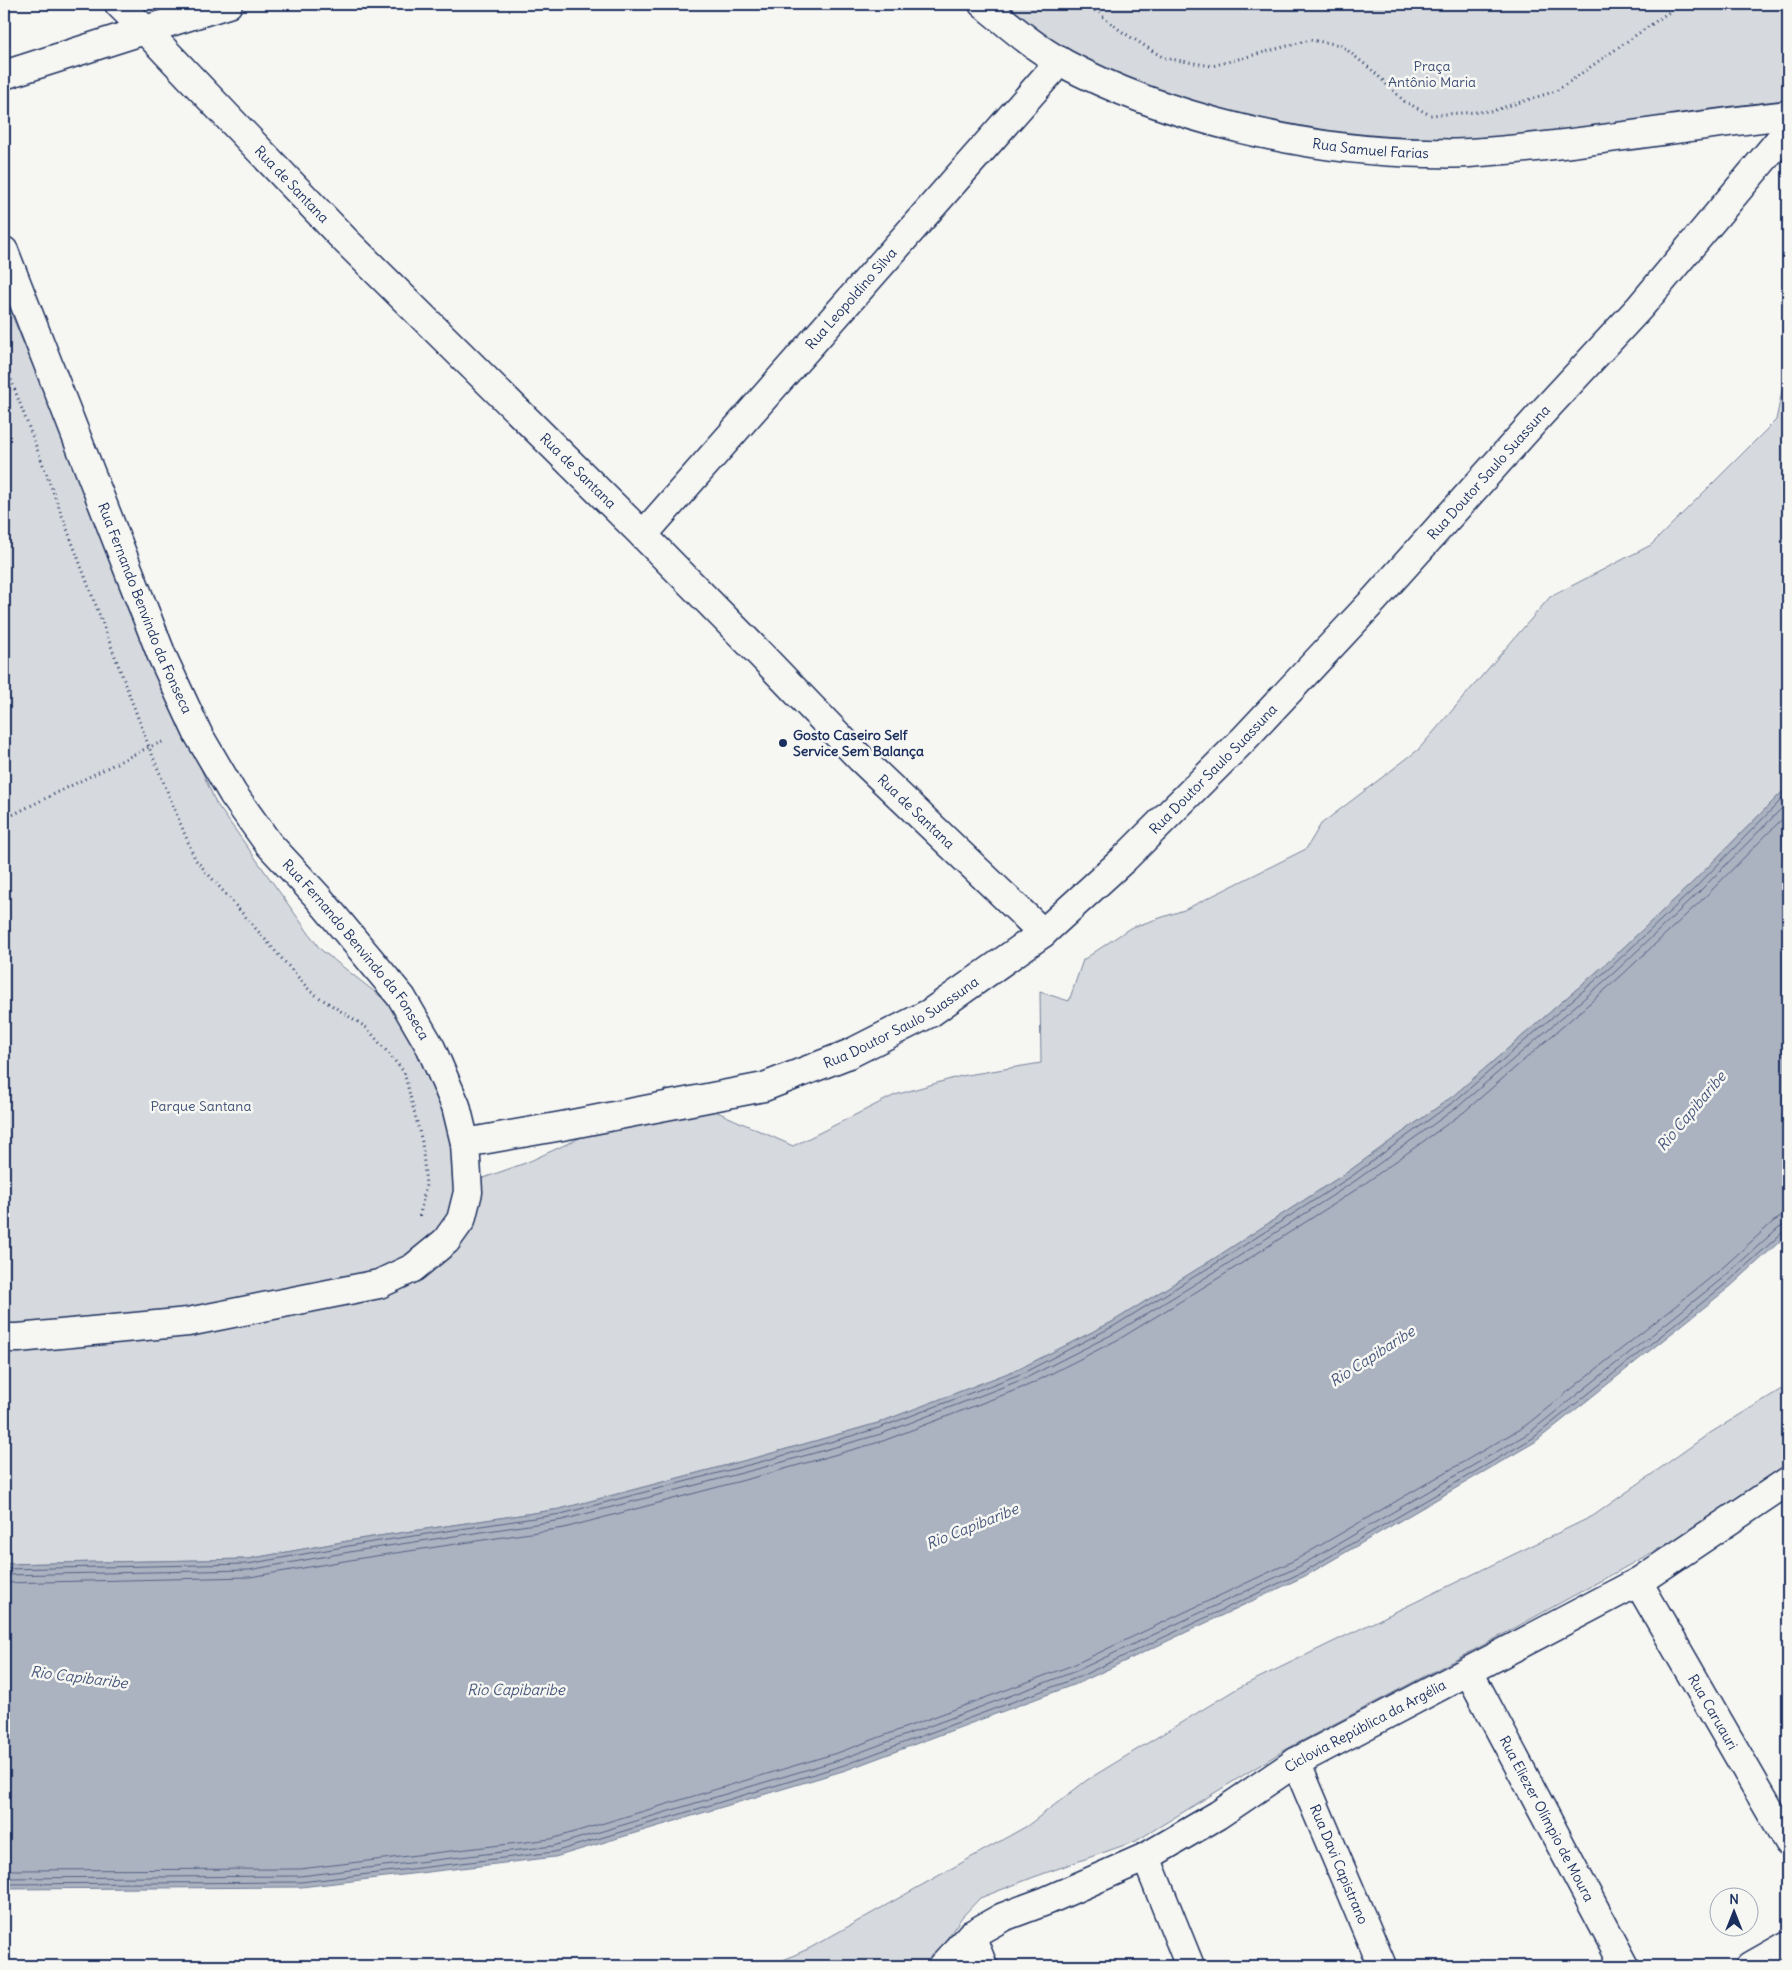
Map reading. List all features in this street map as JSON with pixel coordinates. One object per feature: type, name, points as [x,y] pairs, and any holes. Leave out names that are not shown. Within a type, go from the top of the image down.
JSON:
[{"type":"street","name":"Rua de Santana","points":[[119,4],[344,239],[643,535],[761,654],[861,759],[1043,933]]},
{"type":"street","points":[[4,75],[228,4]]},
{"type":"street","name":"Rua Samuel Farias","points":[[983,4],[1012,28],[1060,61],[1134,95],[1217,123],[1302,141],[1386,153],[1468,153],[1788,115]]},
{"type":"street","name":"Rua Leopoldino Silva","points":[[643,535],[1060,61]]},
{"type":"street","name":"Rua Doutor Saulo Suassuna","points":[[465,1143],[764,1087],[849,1054],[930,1013],[1043,933],[1123,860],[1243,740],[1375,599],[1640,307],[1788,130]]},
{"type":"street","name":"Rua Fernando Benvindo da Fonseca","points":[[4,251],[162,656],[198,734],[233,794],[268,843],[317,896],[402,998],[431,1048],[456,1106],[465,1143],[468,1192],[460,1220],[446,1241],[413,1268],[379,1284],[188,1322],[4,1338]]},
{"type":"street","name":"Ciclovia República da Argélia","points":[[942,1966],[971,1935],[1003,1917],[1046,1901],[1146,1857],[1218,1815],[1296,1762],[1638,1582],[1787,1484]]},
{"type":"street","name":"Rua Caruauri","points":[[1638,1582],[1788,1842]]},
{"type":"street","name":"Rua Eliezer Olímpio de Moura","points":[[1469,1672],[1625,1966]]},
{"type":"street","name":"Rua Davi Capistrano","points":[[1296,1762],[1382,1966]]},
{"type":"street","points":[[1146,1857],[1190,1966]]},
{"type":"street","points":[[971,1935],[983,1966]]},
{"type":"street","points":[[1751,1966],[1788,1945]]},
{"type":"path","points":[[1087,4],[1128,35],[1164,58],[1174,60],[1212,66],[1310,40],[1341,45],[1373,71],[1404,101],[1430,115],[1492,110],[1556,91],[1678,4]]},
{"type":"path","points":[[4,361],[149,747],[195,860],[311,992],[367,1028],[404,1072],[422,1142],[426,1185],[419,1220]]},
{"type":"path","points":[[4,818],[167,740]]},
{"type":"green space","name":"Praça Antônio Maria","points":[[1004,4],[1788,4],[1788,100],[1580,133],[1450,147],[1346,141],[1170,99],[1139,82],[1045,42]]},
{"type":"green space","name":"Parque Santana","points":[[4,296],[185,733],[216,803],[320,949],[408,1018],[478,1180],[528,1162],[618,1120],[666,1089],[793,1146],[895,1095],[961,1076],[1041,1063],[1040,992],[1069,1001],[1083,960],[1130,928],[1184,910],[1306,849],[1321,824],[1418,750],[1550,597],[1651,545],[1776,420],[1788,362],[1788,786],[1691,884],[1608,962],[1453,1096],[1349,1171],[1215,1258],[1112,1322],[1021,1368],[878,1423],[762,1456],[560,1509],[359,1539],[248,1559],[4,1564]]},
{"type":"green space","points":[[1788,1385],[1788,1471],[1753,1497],[1491,1641],[1283,1751],[1136,1841],[980,1898],[962,1917],[928,1966],[770,1966],[810,1948],[1027,1826],[1087,1780],[1238,1688],[1593,1516],[1707,1435]]},
{"type":"water","name":"Rio Capibaribe","points":[[1788,786],[1788,1234],[1731,1286],[1535,1442],[1305,1576],[1081,1682],[846,1770],[555,1857],[301,1887],[4,1889],[4,1564],[248,1559],[359,1539],[560,1509],[762,1456],[878,1423],[1021,1368],[1112,1322],[1215,1258],[1349,1171],[1453,1096],[1608,962],[1691,884]]},
{"type":"place","name":"Gosto Caseiro Self Service Sem Balança","points":[[783,743]]}]
